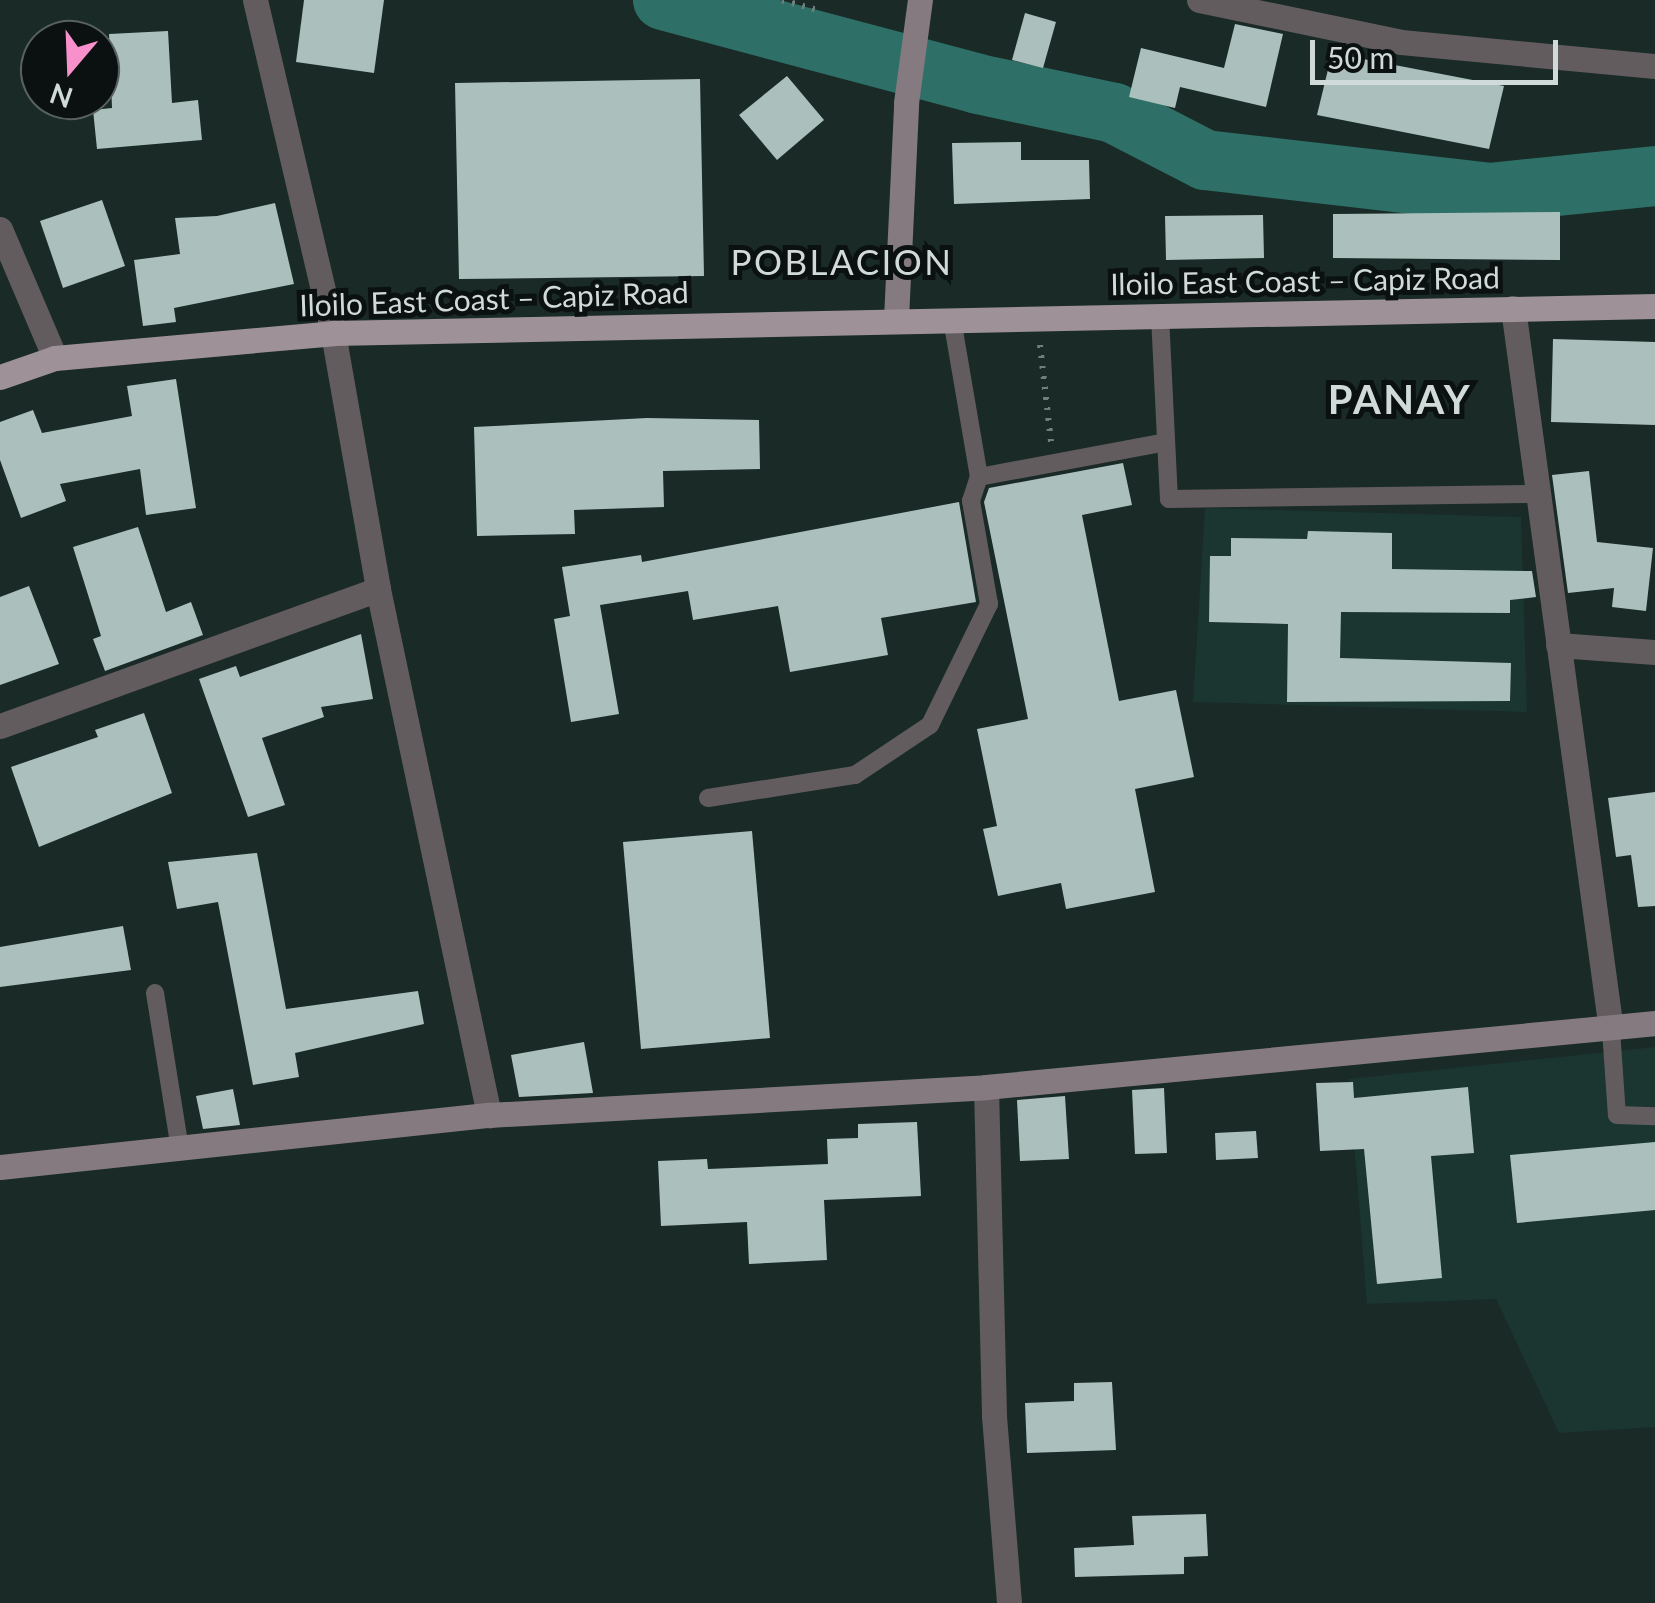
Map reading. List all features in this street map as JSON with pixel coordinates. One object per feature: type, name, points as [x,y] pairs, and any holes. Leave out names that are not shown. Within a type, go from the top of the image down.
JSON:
[{"type":"main road","name":"Iloilo East Coast – Capiz Road","points":[[0,377],[55,358],[333,334],[896,319],[1655,306]]},
{"type":"street","points":[[255,0],[333,334],[378,588],[489,1115]]},
{"type":"street","points":[[896,319],[906,103],[920,0]]},
{"type":"street","points":[[1199,0],[1401,42],[1655,66]]},
{"type":"street","points":[[0,230],[55,358]]},
{"type":"street","points":[[1513,308],[1611,1030]]},
{"type":"street","points":[[0,726],[378,588]]},
{"type":"street","points":[[1558,645],[1655,652]]},
{"type":"street","points":[[0,1167],[489,1115],[986,1087],[1655,1023]]},
{"type":"street","points":[[986,1087],[994,1416],[1009,1603]]},
{"type":"lane","points":[[1160,316],[1168,499],[1538,494]]},
{"type":"lane","points":[[708,798],[855,775],[930,725],[989,604],[971,501],[980,477],[952,318]]},
{"type":"lane","points":[[980,477],[1166,442]]},
{"type":"lane","points":[[154,993],[180,1149]]},
{"type":"lane","points":[[1611,1030],[1617,1116],[1655,1116]]},
{"type":"path","points":[[782,0],[822,11]]},
{"type":"path","points":[[1037,318],[1054,463]]},
{"type":"shaded area","points":[[1205,508],[1521,517],[1527,712],[1193,702]]},
{"type":"shaded area","points":[[1655,1047],[1655,1427],[1559,1433],[1496,1299],[1367,1304],[1349,1079]]},
{"type":"building","points":[[304,0],[384,0],[374,73],[296,62]]},
{"type":"building","points":[[1025,13],[1056,22],[1043,68],[1012,60]]},
{"type":"building","points":[[1235,24],[1283,34],[1266,107],[1180,87],[1175,108],[1129,97],[1141,48],[1224,68]]},
{"type":"building","points":[[168,31],[172,103],[198,100],[202,140],[97,149],[94,120],[120,120],[120,33]]},
{"type":"building","points":[[1332,53],[1504,86],[1489,149],[1317,115]]},
{"type":"building","points":[[787,76],[824,120],[777,160],[739,115]]},
{"type":"building","points":[[700,79],[704,276],[459,279],[455,83]]},
{"type":"building","points":[[1021,142],[1021,160],[1089,160],[1090,199],[954,204],[952,143]]},
{"type":"building","points":[[102,200],[125,266],[63,288],[40,221]]},
{"type":"building","points":[[275,203],[294,284],[174,308],[176,322],[143,326],[134,260],[180,254],[175,218],[217,216]]},
{"type":"building","points":[[1560,212],[1560,260],[1333,258],[1333,214]]},
{"type":"building","points":[[1263,215],[1264,258],[1166,260],[1165,216]]},
{"type":"building","points":[[1553,339],[1655,342],[1655,425],[1551,422]]},
{"type":"building","points":[[176,379],[196,508],[146,515],[140,469],[60,484],[66,501],[21,518],[0,460],[0,422],[33,410],[42,433],[132,416],[127,386]]},
{"type":"building","points":[[647,418],[759,420],[760,469],[663,471],[664,507],[574,510],[575,534],[477,536],[474,427]]},
{"type":"building","points":[[1123,463],[1132,505],[1082,515],[1119,701],[1176,690],[1194,777],[1135,789],[1155,892],[1066,909],[1061,883],[998,896],[983,829],[997,826],[977,729],[1028,719],[984,502],[989,488]]},
{"type":"building","points":[[1589,471],[1597,542],[1653,548],[1646,611],[1612,607],[1614,588],[1568,593],[1552,475]]},
{"type":"building","points":[[959,502],[976,602],[881,618],[888,655],[790,672],[778,606],[693,620],[688,591],[600,605],[619,714],[571,722],[554,619],[570,616],[562,567],[641,555],[642,562]]},
{"type":"building","points":[[138,527],[166,612],[191,602],[203,635],[105,671],[93,639],[101,636],[73,547]]},
{"type":"building","points":[[1308,531],[1392,533],[1392,569],[1532,571],[1536,597],[1510,600],[1510,613],[1341,612],[1340,658],[1511,663],[1510,701],[1287,702],[1288,624],[1209,622],[1210,556],[1231,556],[1231,538],[1307,539]]},
{"type":"building","points":[[29,586],[59,664],[0,685],[0,597]]},
{"type":"building","points":[[361,634],[373,699],[321,707],[324,717],[262,738],[285,805],[248,817],[199,679],[236,666],[240,677]]},
{"type":"building","points":[[144,713],[172,793],[39,847],[11,767],[98,737],[95,730]]},
{"type":"building","points":[[1655,792],[1655,906],[1638,907],[1631,855],[1616,857],[1608,798]]},
{"type":"building","points":[[752,831],[770,1038],[641,1049],[623,842]]},
{"type":"building","points":[[257,853],[286,1009],[418,991],[424,1024],[295,1053],[299,1077],[253,1085],[218,902],[177,909],[168,862]]},
{"type":"building","points":[[123,926],[131,970],[0,987],[0,947]]},
{"type":"building","points":[[584,1042],[593,1093],[519,1097],[511,1055]]},
{"type":"building","points":[[1353,1082],[1354,1098],[1468,1087],[1474,1153],[1431,1156],[1442,1278],[1377,1284],[1364,1149],[1320,1151],[1316,1083]]},
{"type":"building","points":[[1164,1088],[1167,1153],[1135,1154],[1132,1090]]},
{"type":"building","points":[[233,1089],[240,1125],[203,1129],[196,1096]]},
{"type":"building","points":[[1065,1096],[1069,1159],[1020,1161],[1017,1100]]},
{"type":"building","points":[[917,1122],[921,1196],[824,1200],[827,1260],[749,1264],[747,1222],[661,1226],[658,1161],[707,1159],[708,1169],[828,1164],[827,1139],[858,1138],[858,1124]]},
{"type":"building","points":[[1256,1131],[1258,1158],[1216,1160],[1215,1133]]},
{"type":"building","points":[[1655,1142],[1655,1210],[1517,1223],[1510,1155]]},
{"type":"building","points":[[1112,1382],[1116,1450],[1027,1453],[1025,1403],[1074,1401],[1074,1383]]},
{"type":"building","points":[[1206,1514],[1208,1556],[1184,1557],[1184,1574],[1075,1577],[1074,1548],[1134,1545],[1132,1516]]},
{"type":"waterway","points":[[663,0],[978,84],[1114,113],[1205,160],[1489,193],[1655,176]]},
{"type":"district","name":"POBLACION","points":[[842,261]]},
{"type":"district","name":"PANAY","points":[[1400,399]]}]
